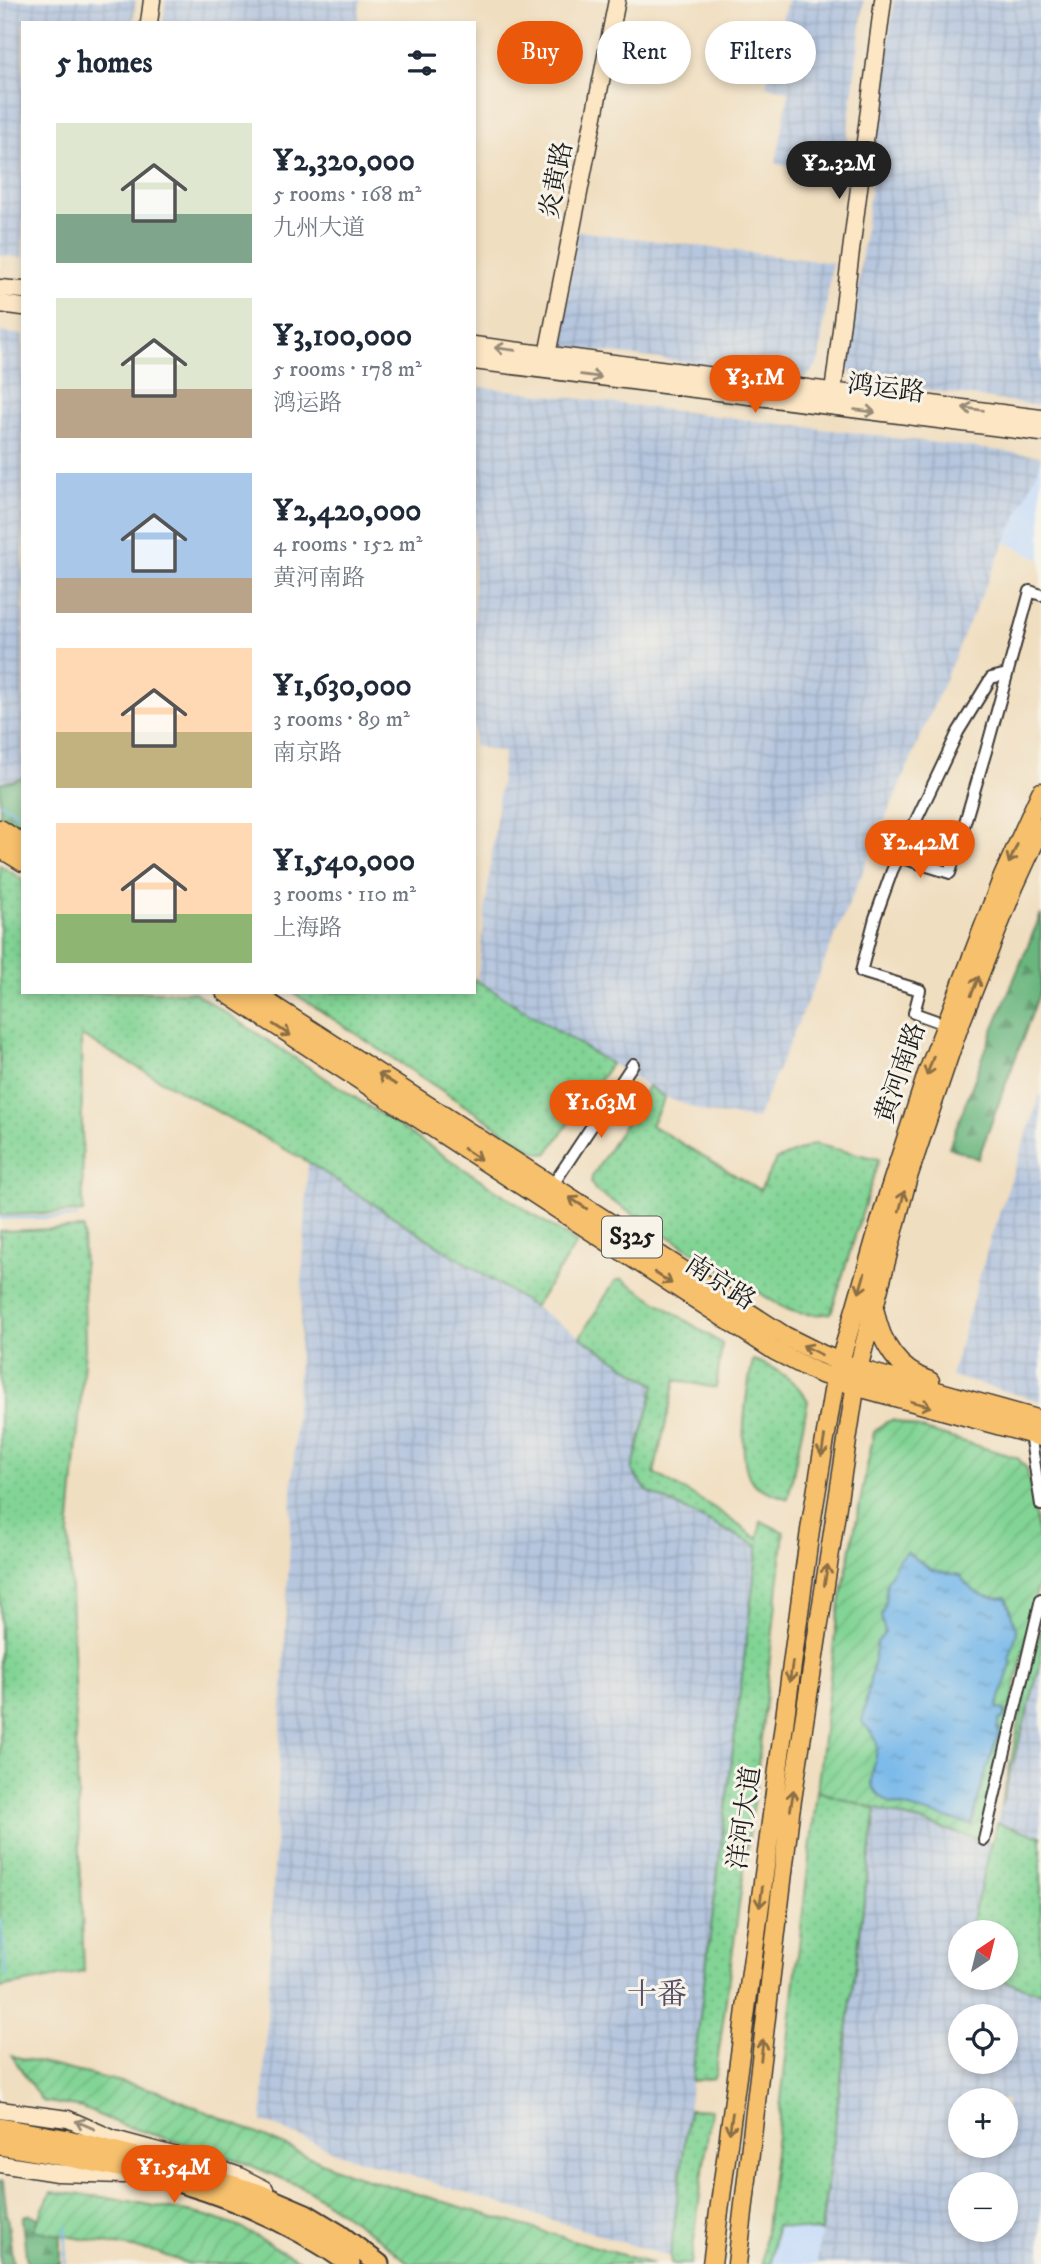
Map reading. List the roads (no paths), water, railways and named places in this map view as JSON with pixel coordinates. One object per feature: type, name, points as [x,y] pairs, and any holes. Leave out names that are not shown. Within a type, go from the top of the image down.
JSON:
[{"type":"highway","points":[[0,2128],[61,2156]]},
{"type":"highway","points":[[0,2145],[61,2156],[196,2172],[257,2193],[299,2221],[350,2264]]},
{"type":"highway","points":[[299,2221],[339,2234],[379,2264]]},
{"type":"main road","name":"黄河南路","points":[[837,1371],[892,1182],[945,1024],[1002,879],[1041,792]]},
{"type":"main road","name":"黄河南路","points":[[857,1378],[907,1180],[958,1029],[1014,887],[1041,828]]},
{"type":"main road","points":[[0,829],[21,843]]},
{"type":"main road","points":[[0,848],[21,861]]},
{"type":"main road","name":"南京路","points":[[228,994],[547,1193],[785,1336],[837,1371],[1038,1426]]},
{"type":"main road","name":"南京路","points":[[255,994],[547,1193]]},
{"type":"main road","points":[[874,1307],[879,1332],[887,1349],[911,1371],[924,1380],[1038,1426]]},
{"type":"main road","name":"洋河大道","points":[[712,2264],[808,1543],[837,1371]]},
{"type":"main road","name":"洋河大道","points":[[737,2264],[790,1813],[857,1378]]},
{"type":"street","points":[[149,21],[152,0]]},
{"type":"street","name":"炎黄路","points":[[547,362],[617,0]]},
{"type":"street","points":[[832,399],[883,0]]},
{"type":"street","points":[[0,288],[21,290]]},
{"type":"street","points":[[0,304],[21,307]]},
{"type":"street","name":"鸿运路","points":[[476,345],[547,362],[832,399],[1041,433]]},
{"type":"street","name":"鸿运路","points":[[476,361],[547,362]]},
{"type":"street","name":"鸿运路","points":[[832,399],[1041,418]]},
{"type":"street","points":[[899,857],[950,873],[1030,591],[1041,595]]},
{"type":"street","points":[[945,1024],[914,1013],[920,990],[861,972],[876,918],[899,857],[958,732],[991,678],[1007,674]]},
{"type":"street","points":[[547,1193],[633,1064]]},
{"type":"street","points":[[1038,1426],[1041,1505]]},
{"type":"street","points":[[984,1840],[1041,1599]]},
{"type":"street","points":[[0,2110],[68,2119],[114,2139],[199,2161],[237,2175],[276,2194],[299,2221]]},
{"type":"street","points":[[0,2164],[61,2156],[117,2174],[164,2183],[299,2221]]},
{"type":"water","points":[[906,1552],[932,1570],[960,1575],[979,1594],[1006,1597],[1017,1632],[1009,1660],[1012,1661],[997,1708],[1006,1711],[997,1729],[1000,1730],[983,1780],[972,1825],[891,1803],[875,1791],[872,1784],[877,1741],[862,1722],[877,1642],[885,1633],[881,1616],[887,1581],[898,1560]]},
{"type":"waterway","points":[[0,803],[21,815]]},
{"type":"waterway","points":[[0,1218],[77,1217]]},
{"type":"waterway","points":[[0,1920],[7,1977]]},
{"type":"waterway","points":[[65,2264],[66,2226]]},
{"type":"district","name":"十番","points":[[657,1995]]}]
